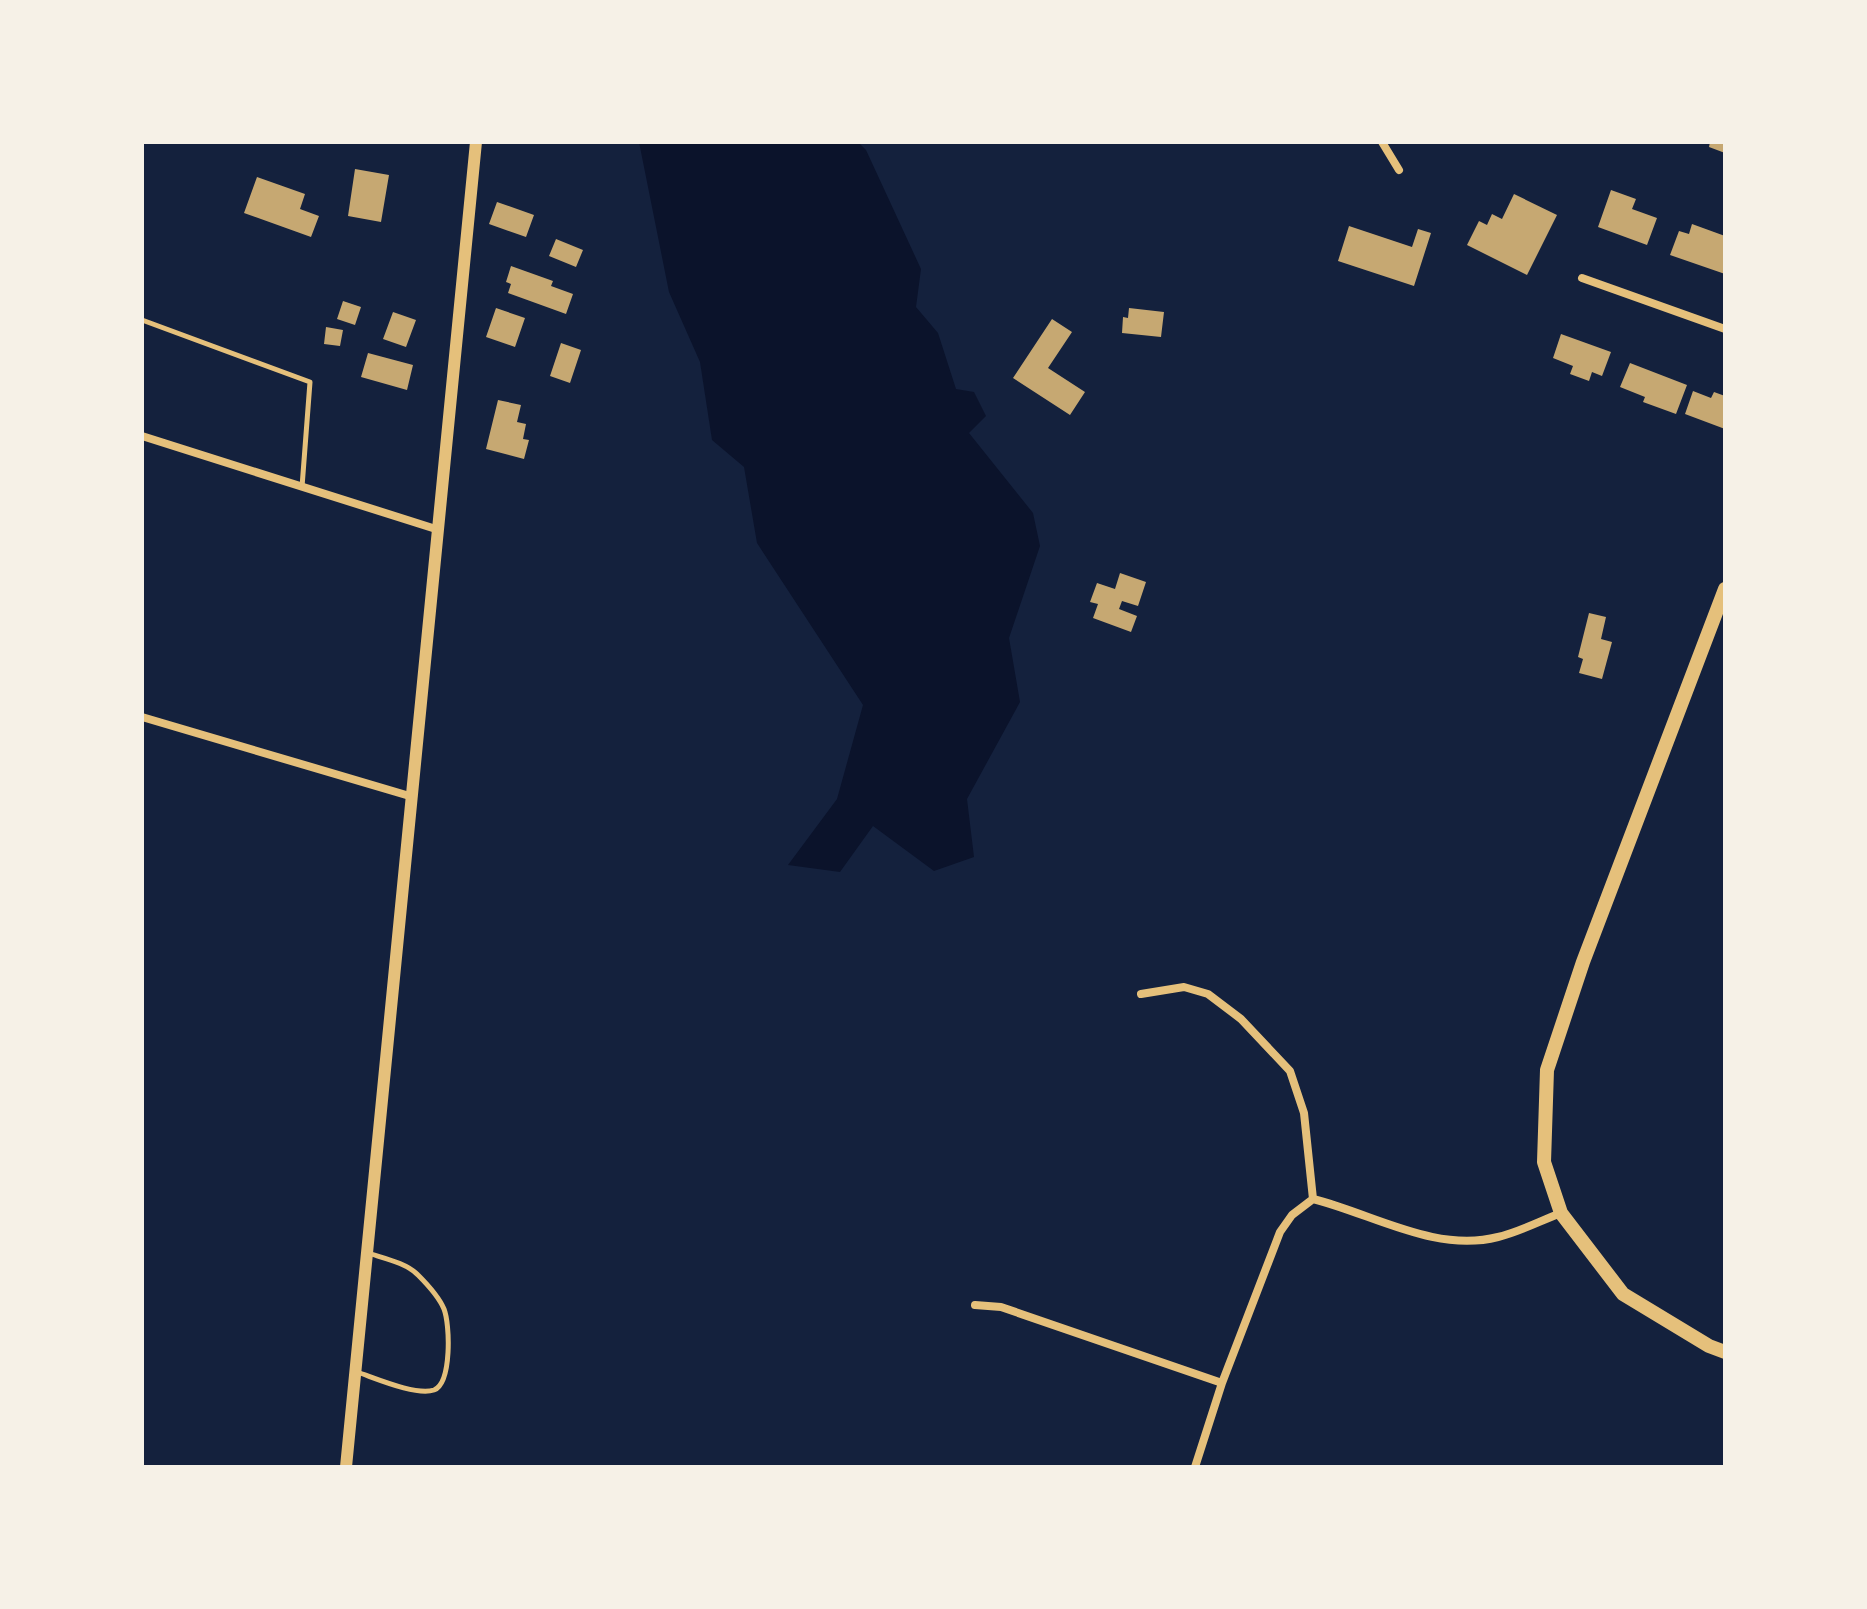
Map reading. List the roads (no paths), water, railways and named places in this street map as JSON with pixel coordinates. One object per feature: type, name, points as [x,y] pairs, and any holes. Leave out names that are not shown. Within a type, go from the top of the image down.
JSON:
[{"type":"main road","points":[[1725,589],[1583,962],[1547,1070],[1544,1162],[1561,1213],[1623,1294],[1709,1346],[1725,1352]]},
{"type":"street","points":[[346,1467],[476,142]]},
{"type":"street","points":[[1382,142],[1399,170]]},
{"type":"street","points":[[1582,278],[1725,329]]},
{"type":"street","points":[[142,436],[439,530]]},
{"type":"street","points":[[142,717],[413,797]]},
{"type":"street","points":[[1141,994],[1184,987],[1208,994],[1241,1019],[1290,1071],[1304,1113],[1313,1199]]},
{"type":"street","points":[[1313,1199],[1438,1240],[1464,1242],[1497,1237],[1561,1213]]},
{"type":"street","points":[[1195,1467],[1222,1383],[1280,1232],[1292,1215],[1313,1199]]},
{"type":"street","points":[[975,1305],[1001,1307],[1222,1383]]},
{"type":"lane","points":[[142,320],[310,382],[302,487]]},
{"type":"lane","points":[[356,1371],[415,1390],[431,1391],[439,1388],[448,1359],[445,1311],[437,1296],[415,1272],[368,1253]]},
{"type":"water","points":[[639,142],[858,142],[866,150],[921,269],[916,307],[938,333],[956,389],[974,392],[986,416],[969,433],[1033,513],[1040,546],[1009,638],[1020,702],[967,799],[974,857],[934,871],[873,826],[840,872],[788,865],[837,799],[863,705],[757,543],[744,467],[712,440],[700,362],[669,292]]}]
